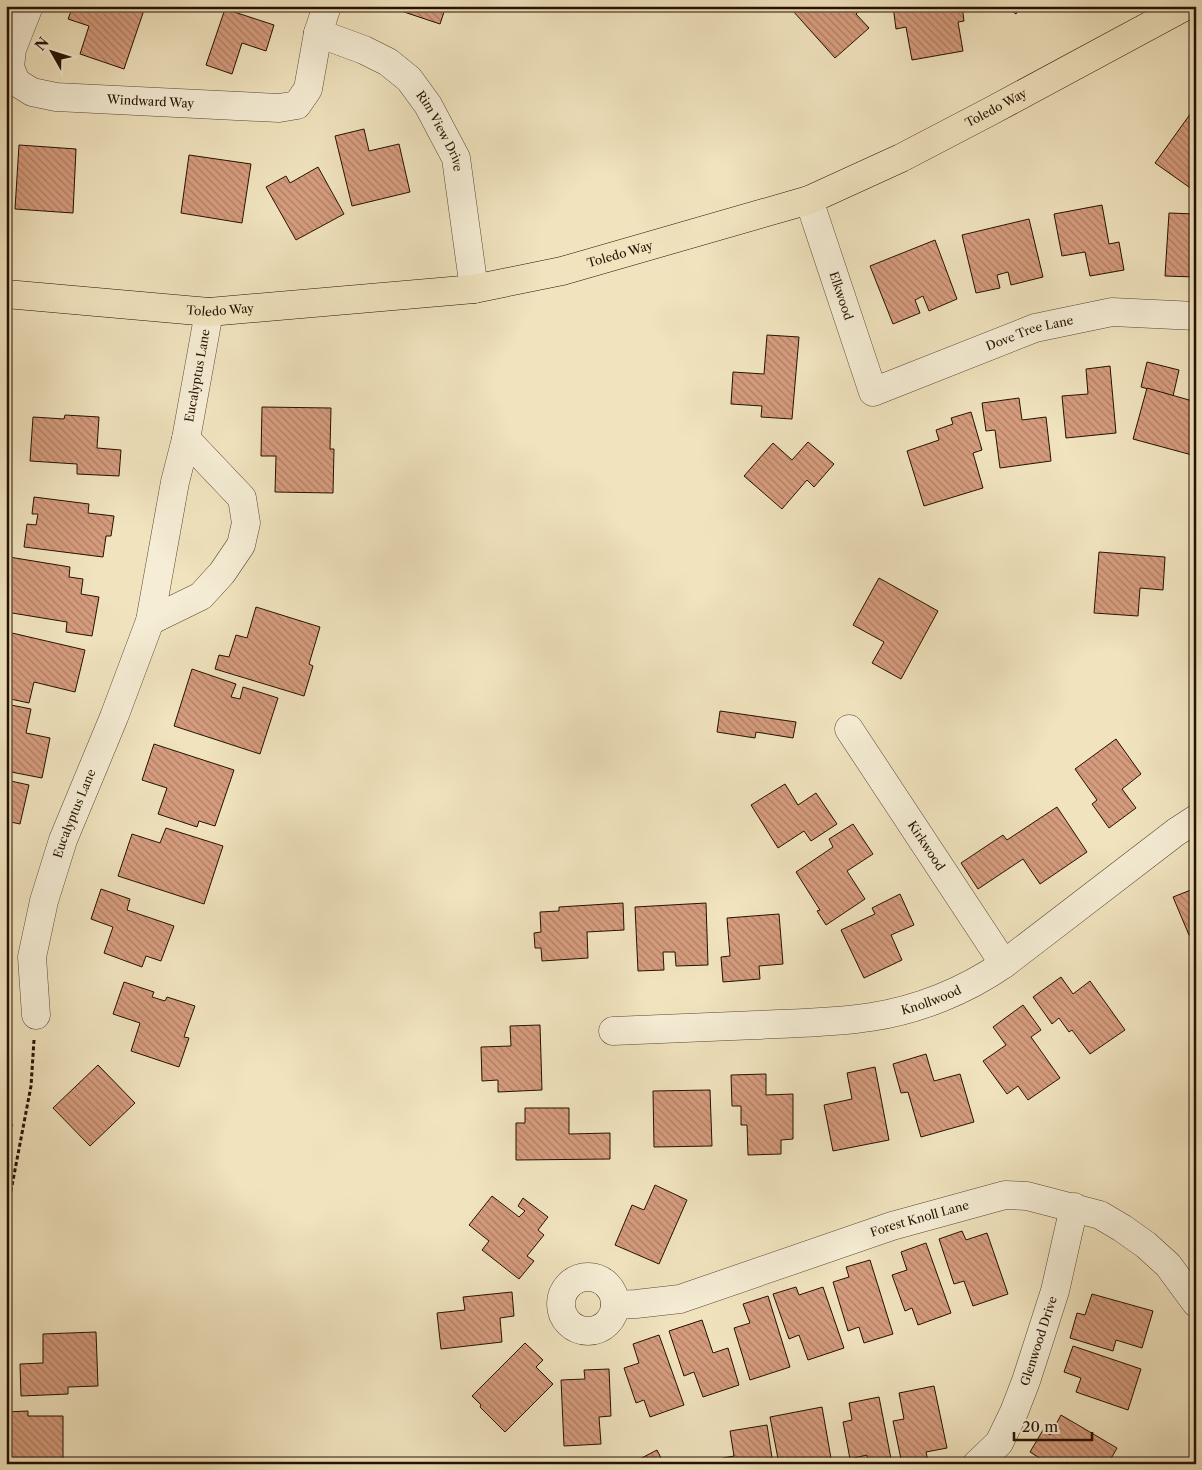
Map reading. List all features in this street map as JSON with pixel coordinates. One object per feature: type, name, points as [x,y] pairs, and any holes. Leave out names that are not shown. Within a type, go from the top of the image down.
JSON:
[{"type":"main road","name":"Toledo Way","points":[[6,294],[209,312],[474,289],[562,271],[809,200],[910,153],[1186,6]]},
{"type":"street","points":[[11,82],[12,49],[29,6]]},
{"type":"street","points":[[318,33],[327,6]]},
{"type":"street","name":"Windward Way","points":[[11,82],[32,92],[56,97],[278,108],[297,104],[308,89],[318,33]]},
{"type":"street","name":"Rim View Drive","points":[[318,33],[364,50],[388,62],[409,79],[428,105],[456,158],[474,289]]},
{"type":"street","name":"Elkwood","points":[[809,200],[873,392]]},
{"type":"street","name":"Eucalyptus Lane","points":[[36,1015],[32,957],[44,901],[63,840],[114,718],[150,622],[175,482],[186,439],[209,312]]},
{"type":"street","name":"Dove Tree Lane","points":[[873,392],[1035,328],[1112,312],[1196,316]]},
{"type":"street","name":"Eucalyptus Lane","points":[[150,622],[201,596],[222,574],[241,545],[246,523],[242,498],[186,439]]},
{"type":"street","name":"Kirkwood","points":[[849,729],[1004,964]]},
{"type":"street","name":"Knollwood","points":[[613,1031],[828,1022],[872,1017],[952,994],[1004,964],[1176,832],[1196,819]]},
{"type":"street","name":"Forest Knoll Lane","points":[[615,1305],[680,1299],[892,1226],[1005,1195],[1026,1196],[1100,1214],[1146,1245],[1168,1265],[1196,1303]]},
{"type":"street","name":"Glenwood Drive","points":[[977,1464],[999,1443],[1026,1382],[1055,1291],[1074,1207]]},
{"type":"path","points":[[6,1217],[31,1086],[36,1015]]},
{"type":"building","points":[[73,6],[132,6],[144,10],[124,69],[80,54],[89,26],[68,19]]},
{"type":"building","points":[[402,6],[446,6],[440,24],[401,11]]},
{"type":"building","points":[[798,6],[865,6],[856,14],[869,28],[835,58],[793,11]]},
{"type":"building","points":[[893,6],[962,6],[964,21],[958,22],[963,51],[912,60],[906,27],[896,29]]},
{"type":"building","points":[[1005,6],[1021,6],[1016,14]]},
{"type":"building","points":[[225,9],[274,25],[266,51],[242,43],[232,74],[206,65]]},
{"type":"building","points":[[1196,106],[1196,192],[1155,163]]},
{"type":"building","points":[[364,129],[369,151],[399,144],[410,192],[352,206],[335,136]]},
{"type":"building","points":[[19,145],[76,149],[73,213],[15,209]]},
{"type":"building","points":[[189,155],[251,164],[242,223],[181,213]]},
{"type":"building","points":[[318,167],[344,214],[296,240],[266,187],[286,176],[290,183]]},
{"type":"building","points":[[1102,205],[1109,244],[1119,242],[1124,270],[1090,276],[1085,252],[1062,256],[1054,214]]},
{"type":"building","points":[[1169,213],[1196,214],[1196,277],[1165,276]]},
{"type":"building","points":[[1029,219],[1043,277],[1011,285],[1008,272],[997,275],[1000,288],[976,293],[962,235]]},
{"type":"building","points":[[935,240],[957,299],[929,311],[923,296],[915,300],[920,313],[893,324],[870,266]]},
{"type":"building","points":[[767,335],[799,337],[792,419],[761,417],[762,406],[731,404],[733,372],[764,374]]},
{"type":"building","points":[[1147,362],[1179,370],[1173,396],[1141,387]]},
{"type":"building","points":[[1110,366],[1116,433],[1066,438],[1062,396],[1088,394],[1086,369]]},
{"type":"building","points":[[1147,388],[1196,402],[1196,442],[1192,455],[1133,439]]},
{"type":"building","points":[[1019,398],[1022,420],[1046,417],[1051,461],[1000,468],[995,430],[986,431],[982,403]]},
{"type":"building","points":[[262,407],[331,408],[330,449],[334,449],[333,493],[275,492],[276,456],[261,456]]},
{"type":"building","points":[[971,412],[982,450],[973,453],[983,488],[924,506],[907,451],[939,440],[936,430],[953,424],[951,418]]},
{"type":"building","points":[[65,415],[99,417],[97,448],[121,450],[119,476],[77,474],[77,464],[30,461],[33,417],[64,419]]},
{"type":"building","points":[[808,442],[834,464],[814,487],[807,480],[782,509],[744,476],[773,443],[792,460]]},
{"type":"building","points":[[34,497],[89,504],[88,513],[114,516],[111,536],[106,536],[103,557],[24,547],[27,524],[36,525],[38,514],[32,514]]},
{"type":"building","points":[[1099,552],[1165,557],[1163,590],[1140,588],[1138,616],[1094,613]]},
{"type":"building","points":[[9,557],[70,567],[69,577],[83,579],[81,594],[99,597],[92,636],[66,632],[67,622],[6,612],[6,574]]},
{"type":"building","points":[[879,578],[938,611],[901,679],[872,663],[884,642],[853,625]]},
{"type":"building","points":[[256,607],[320,627],[309,664],[313,666],[304,696],[215,669],[219,655],[229,657],[236,635],[247,638]]},
{"type":"building","points":[[12,633],[85,650],[75,692],[34,682],[29,703],[6,698],[6,646],[9,646]]},
{"type":"building","points":[[192,669],[236,684],[231,697],[240,699],[243,687],[278,698],[260,754],[174,726]]},
{"type":"building","points":[[6,704],[31,709],[26,733],[50,738],[42,778],[6,771]]},
{"type":"building","points":[[720,711],[796,722],[793,738],[756,732],[755,738],[717,732]]},
{"type":"building","points":[[1116,739],[1141,774],[1122,789],[1136,808],[1109,828],[1092,804],[1097,800],[1075,769]]},
{"type":"building","points":[[154,744],[234,770],[215,826],[199,821],[197,827],[158,814],[167,788],[142,780]]},
{"type":"building","points":[[6,780],[29,785],[20,824],[6,821]]},
{"type":"building","points":[[785,784],[798,805],[816,793],[837,824],[811,841],[804,831],[778,848],[751,805]]},
{"type":"building","points":[[1057,807],[1087,852],[1040,884],[1023,859],[978,889],[961,863],[1003,835],[1007,840]]},
{"type":"building","points":[[853,824],[873,854],[847,871],[865,899],[826,925],[817,911],[820,910],[796,872],[833,847],[829,839]]},
{"type":"building","points":[[166,828],[223,846],[204,904],[118,876],[132,834],[160,843]]},
{"type":"building","points":[[1196,888],[1196,932],[1189,935],[1173,897]]},
{"type":"building","points":[[101,889],[130,899],[127,910],[174,926],[161,961],[146,956],[142,967],[104,953],[113,927],[91,919]]},
{"type":"building","points":[[900,894],[914,925],[891,935],[902,960],[864,978],[841,930],[875,914],[872,908]]},
{"type":"building","points":[[623,903],[624,930],[587,932],[588,958],[542,961],[541,948],[535,948],[534,933],[541,932],[540,912],[559,911],[559,907]]},
{"type":"building","points":[[706,903],[708,965],[676,966],[675,952],[663,952],[664,970],[638,971],[635,907]]},
{"type":"building","points":[[779,914],[783,964],[759,966],[760,979],[723,982],[721,957],[730,956],[727,918]]},
{"type":"building","points":[[1061,977],[1073,994],[1090,981],[1125,1030],[1090,1054],[1072,1030],[1069,1032],[1059,1018],[1052,1024],[1033,997]]},
{"type":"building","points":[[124,982],[154,992],[152,997],[165,1001],[167,997],[195,1006],[184,1037],[189,1038],[179,1067],[131,1051],[140,1023],[113,1014]]},
{"type":"building","points":[[1023,1005],[1041,1030],[1031,1037],[1060,1078],[1028,1100],[1018,1086],[1007,1094],[983,1061],[1006,1045],[993,1027]]},
{"type":"building","points":[[540,1025],[542,1090],[498,1092],[498,1080],[482,1081],[481,1047],[511,1046],[510,1026]]},
{"type":"building","points":[[926,1054],[934,1081],[960,1074],[974,1122],[921,1137],[908,1092],[901,1093],[893,1064]]},
{"type":"building","points":[[98,1065],[135,1103],[90,1146],[53,1108]]},
{"type":"building","points":[[875,1067],[889,1140],[833,1151],[824,1105],[852,1099],[847,1073]]},
{"type":"building","points":[[766,1074],[766,1095],[793,1094],[793,1139],[781,1140],[781,1154],[748,1155],[747,1125],[741,1125],[741,1106],[732,1106],[731,1075]]},
{"type":"building","points":[[710,1090],[712,1146],[654,1147],[653,1091]]},
{"type":"building","points":[[525,1108],[569,1108],[569,1134],[610,1133],[610,1159],[516,1160],[516,1123],[525,1123]]},
{"type":"building","points":[[6,1121],[13,1125],[6,1134]]},
{"type":"building","points":[[655,1185],[687,1200],[659,1264],[615,1245],[632,1205],[644,1210]]},
{"type":"building","points":[[492,1196],[519,1217],[525,1211],[518,1206],[523,1198],[548,1217],[538,1230],[544,1235],[527,1256],[534,1261],[519,1279],[482,1250],[489,1241],[469,1225]]},
{"type":"building","points":[[962,1231],[966,1240],[987,1233],[1008,1294],[973,1306],[964,1281],[954,1284],[939,1239]]},
{"type":"building","points":[[926,1243],[951,1313],[918,1325],[912,1308],[905,1311],[892,1275],[907,1270],[901,1252]]},
{"type":"building","points":[[870,1260],[893,1334],[864,1343],[859,1327],[848,1331],[833,1282],[849,1277],[846,1267]]},
{"type":"building","points":[[796,1287],[799,1295],[823,1287],[844,1348],[808,1360],[799,1335],[789,1339],[773,1294]]},
{"type":"building","points":[[512,1292],[514,1316],[500,1318],[502,1342],[441,1349],[437,1313],[465,1310],[463,1297]]},
{"type":"building","points":[[1092,1294],[1153,1311],[1142,1348],[1116,1340],[1113,1351],[1070,1338],[1077,1313],[1085,1315]]},
{"type":"building","points":[[768,1296],[790,1367],[750,1380],[734,1328],[750,1323],[743,1304]]},
{"type":"building","points":[[702,1320],[713,1353],[728,1348],[739,1385],[703,1397],[694,1372],[684,1376],[669,1331]]},
{"type":"building","points":[[96,1332],[98,1386],[68,1387],[68,1394],[21,1396],[20,1364],[43,1363],[43,1334]]},
{"type":"building","points":[[659,1335],[684,1405],[650,1417],[644,1400],[636,1403],[624,1368],[639,1363],[633,1344]]},
{"type":"building","points":[[525,1343],[543,1360],[536,1367],[553,1384],[505,1432],[480,1407],[481,1405],[472,1396]]},
{"type":"building","points":[[1073,1346],[1141,1369],[1128,1410],[1076,1392],[1081,1378],[1064,1372]]},
{"type":"building","points":[[609,1369],[611,1416],[599,1417],[601,1444],[564,1446],[561,1380],[585,1379],[584,1370]]},
{"type":"building","points":[[934,1386],[947,1448],[926,1452],[928,1461],[902,1464],[893,1421],[904,1419],[899,1393]]},
{"type":"building","points":[[879,1397],[892,1464],[868,1464],[867,1455],[850,1459],[843,1422],[852,1420],[849,1403]]},
{"type":"building","points":[[822,1407],[832,1464],[779,1464],[770,1417]]},
{"type":"building","points":[[28,1411],[28,1416],[63,1416],[63,1464],[6,1464],[6,1412]]},
{"type":"building","points":[[1061,1415],[1117,1448],[1108,1464],[1049,1464],[1030,1452],[1043,1430],[1050,1435]]},
{"type":"building","points":[[767,1425],[773,1464],[724,1464],[723,1458],[734,1456],[730,1431]]},
{"type":"building","points":[[657,1450],[664,1464],[630,1464]]}]
